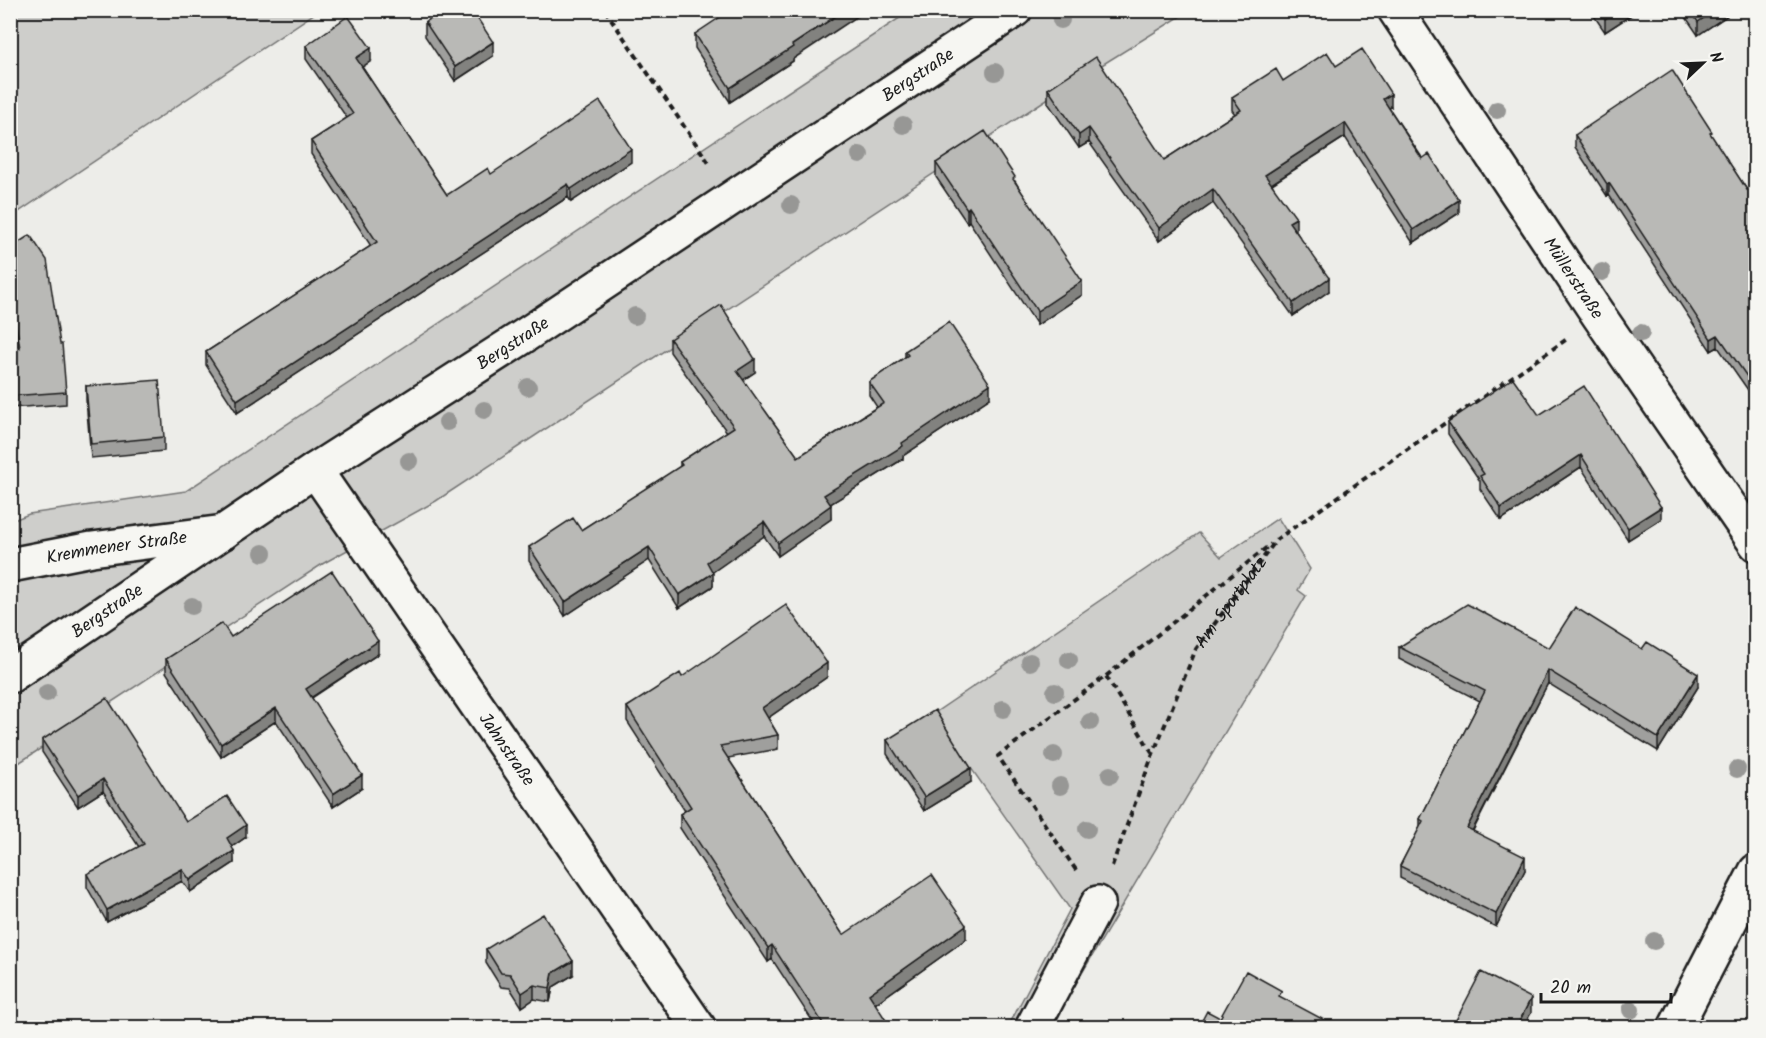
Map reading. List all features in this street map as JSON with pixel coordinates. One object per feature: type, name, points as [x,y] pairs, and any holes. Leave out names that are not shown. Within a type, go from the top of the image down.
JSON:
[{"type":"street","name":"Bergstraße","points":[[10,676],[315,470],[522,338],[1015,10]]},
{"type":"street","name":"Müllerstraße","points":[[1395,10],[1599,316],[1755,544]]},
{"type":"street","name":"Jahnstraße","points":[[315,470],[699,1028]]},
{"type":"street","name":"Kremmener Straße","points":[[10,565],[92,549],[224,532]]},
{"type":"street","points":[[1675,1028],[1755,871]]},
{"type":"street","points":[[1032,1028],[1098,903]]},
{"type":"path","points":[[605,10],[732,198]]},
{"type":"path","name":"Am Sportplatz","points":[[1098,903],[1153,754],[1196,649],[1277,539],[1599,316]]},
{"type":"path","points":[[1098,903],[999,756],[1106,676],[1277,539]]},
{"type":"path","points":[[1106,676],[1153,754]]},
{"type":"shaded area","points":[[11,10],[318,10],[318,11],[11,217]]},
{"type":"shaded area","points":[[910,11],[1189,11],[1047,99],[436,501],[324,563],[11,768],[11,521],[29,514],[186,491]]},
{"type":"shaded area","points":[[1278,518],[1310,569],[1298,590],[1306,596],[1050,1027],[1008,1027],[1070,909],[933,714],[1199,533],[1221,557]]},
{"type":"building","points":[[443,10],[472,10],[493,42],[455,67],[425,22]]},
{"type":"building","points":[[731,10],[845,10],[730,88],[695,34]]},
{"type":"building","points":[[1599,10],[1618,10],[1605,19]]},
{"type":"building","points":[[1690,10],[1715,10],[1698,22]]},
{"type":"building","points":[[348,16],[371,48],[356,58],[447,195],[488,168],[491,174],[600,101],[631,149],[571,189],[568,184],[237,400],[206,352],[377,242],[311,141],[353,114],[306,46]]},
{"type":"building","points":[[1362,49],[1391,94],[1383,99],[1422,159],[1429,154],[1459,200],[1413,230],[1345,123],[1265,175],[1296,218],[1289,222],[1329,278],[1293,303],[1213,189],[1159,228],[1089,128],[1079,135],[1048,89],[1096,57],[1164,160],[1241,110],[1232,97],[1276,69],[1283,81],[1327,52],[1336,66]]},
{"type":"building","points":[[1672,70],[1712,132],[1710,133],[1747,190],[1749,188],[1755,198],[1755,388],[1718,335],[1711,339],[1575,135]]},
{"type":"building","points":[[985,131],[1015,177],[1013,179],[1082,281],[1037,311],[969,207],[967,209],[936,163]]},
{"type":"building","points":[[30,235],[47,260],[60,344],[62,344],[66,392],[10,396],[10,349],[20,348],[10,287],[10,248]]},
{"type":"building","points":[[721,305],[755,359],[737,371],[798,457],[884,403],[869,382],[908,355],[905,351],[949,322],[990,384],[902,443],[903,446],[824,495],[831,505],[778,543],[764,522],[707,562],[713,573],[679,595],[649,547],[565,602],[529,547],[573,518],[581,530],[682,465],[680,462],[734,427],[670,339]]},
{"type":"building","points":[[1513,378],[1539,415],[1584,386],[1661,507],[1628,528],[1581,455],[1501,508],[1480,476],[1484,474],[1448,422]]},
{"type":"building","points":[[159,380],[164,437],[91,444],[86,386]]},
{"type":"building","points":[[332,571],[378,641],[306,689],[362,775],[333,794],[276,708],[221,744],[166,659],[222,623],[231,637]]},
{"type":"building","points":[[1467,604],[1549,648],[1575,607],[1642,649],[1647,642],[1698,674],[1658,738],[1548,670],[1467,828],[1525,857],[1496,914],[1400,866],[1423,821],[1420,819],[1485,691],[1399,647]]},
{"type":"building","points":[[786,605],[827,663],[762,708],[778,735],[720,746],[843,935],[932,875],[966,925],[869,994],[889,1025],[885,1028],[826,1028],[772,945],[768,948],[680,814],[691,807],[627,707],[680,673],[682,677]]},
{"type":"building","points":[[107,698],[186,822],[227,796],[246,825],[227,838],[234,851],[190,880],[182,869],[107,910],[87,874],[144,844],[103,779],[78,795],[42,740]]},
{"type":"building","points":[[935,710],[971,768],[924,797],[887,740]]},
{"type":"building","points":[[543,914],[573,961],[553,973],[550,988],[534,985],[522,993],[510,974],[501,973],[486,949]]},
{"type":"building","points":[[1246,971],[1282,991],[1279,996],[1339,1028],[1198,1028],[1207,1011],[1220,1018]]},
{"type":"building","points":[[1481,972],[1531,998],[1516,1028],[1460,1028],[1454,1024]]}]
